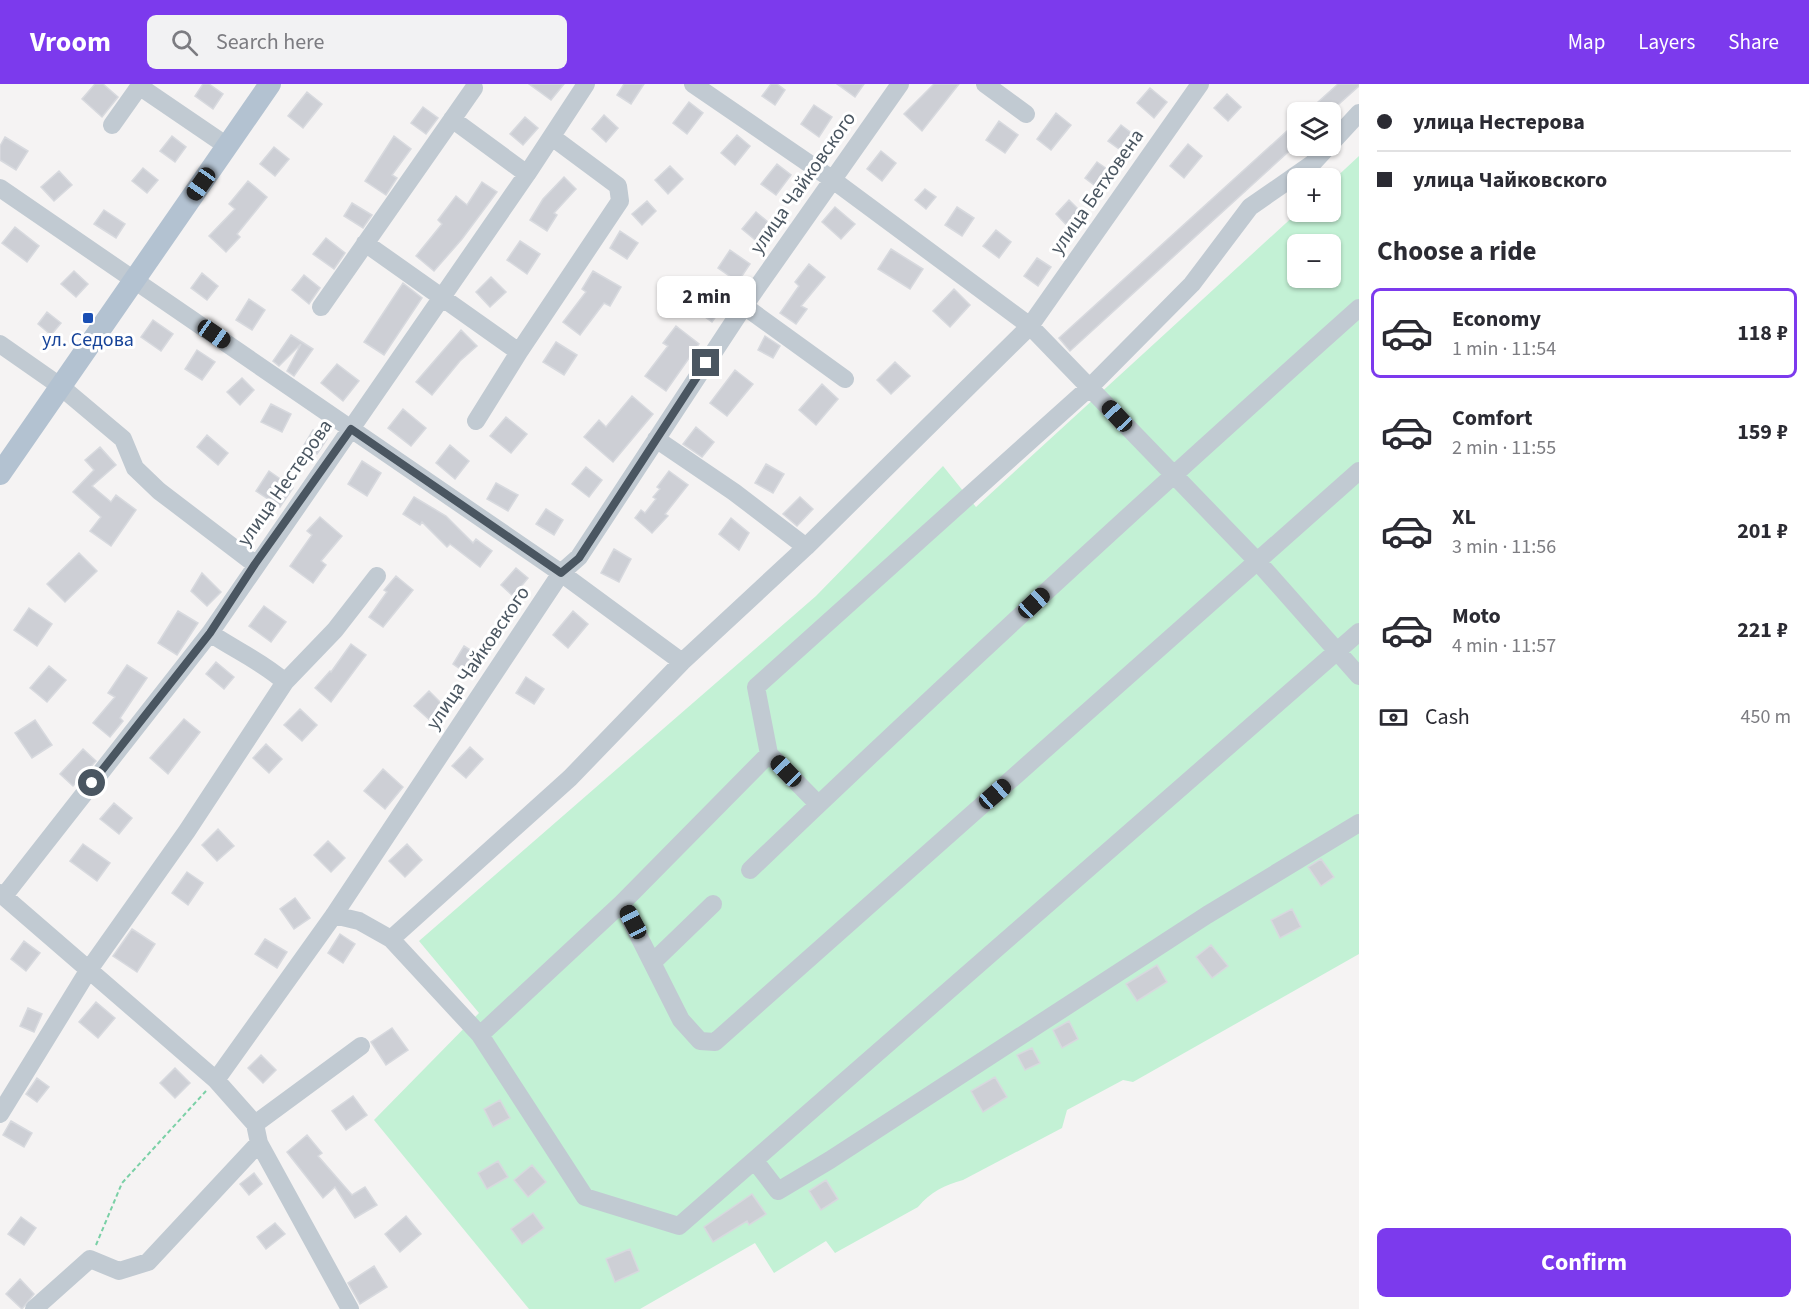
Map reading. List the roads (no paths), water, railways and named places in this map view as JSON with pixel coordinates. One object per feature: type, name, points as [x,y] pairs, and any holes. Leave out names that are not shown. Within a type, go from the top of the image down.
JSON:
[{"type":"main road","points":[[0,474],[270,84]]},
{"type":"street","name":"улица Нестерова","points":[[2,895],[210,633],[255,564],[443,297],[586,84]]},
{"type":"street","points":[[693,84],[833,180],[1030,326],[1258,562],[1359,676]]},
{"type":"street","name":"улица Чайковского","points":[[216,1080],[334,915],[561,573],[579,558],[744,306],[900,84]]},
{"type":"street","points":[[985,84],[1026,114]]},
{"type":"street","name":"улица Бетховена","points":[[391,939],[570,778],[682,662],[806,547],[1030,326],[1200,84]]},
{"type":"street","points":[[112,125],[140,85],[227,146]]},
{"type":"street","points":[[321,307],[474,88]]},
{"type":"street","points":[[818,804],[769,754],[756,687],[1090,387],[1192,284],[1250,207],[1312,164],[1359,113]]},
{"type":"street","points":[[452,119],[527,174]]},
{"type":"street","points":[[476,421],[519,352],[620,201],[618,186],[552,137]]},
{"type":"street","points":[[0,188],[561,573],[682,662]]},
{"type":"street","points":[[365,243],[519,352]]},
{"type":"street","points":[[744,306],[845,379]]},
{"type":"street","points":[[750,870],[818,804],[1173,475],[1359,308]]},
{"type":"street","points":[[0,344],[60,386],[123,439],[135,468],[159,491],[255,564]]},
{"type":"street","points":[[656,440],[734,492],[806,547]]},
{"type":"street","points":[[622,903],[654,961],[681,1020],[700,1041],[715,1042],[1359,471]]},
{"type":"street","points":[[0,1114],[88,971],[187,831],[285,682],[335,630],[377,576]]},
{"type":"street","points":[[334,915],[359,921],[391,939],[480,1035],[585,1197],[679,1226],[1359,632]]},
{"type":"street","points":[[210,633],[240,653],[267,666],[285,682]]},
{"type":"street","points":[[480,1035],[622,903],[769,754]]},
{"type":"street","points":[[755,1161],[778,1191],[830,1160],[1207,915],[1359,823]]},
{"type":"street","points":[[2,895],[216,1080],[255,1124],[259,1143],[350,1309]]},
{"type":"street","points":[[654,961],[713,904]]},
{"type":"street","points":[[255,1124],[361,1046]]},
{"type":"street","points":[[34,1309],[90,1258],[119,1271],[148,1262],[259,1143]]},
{"type":"place","name":"ул. Седова","points":[[88,318]]}]
